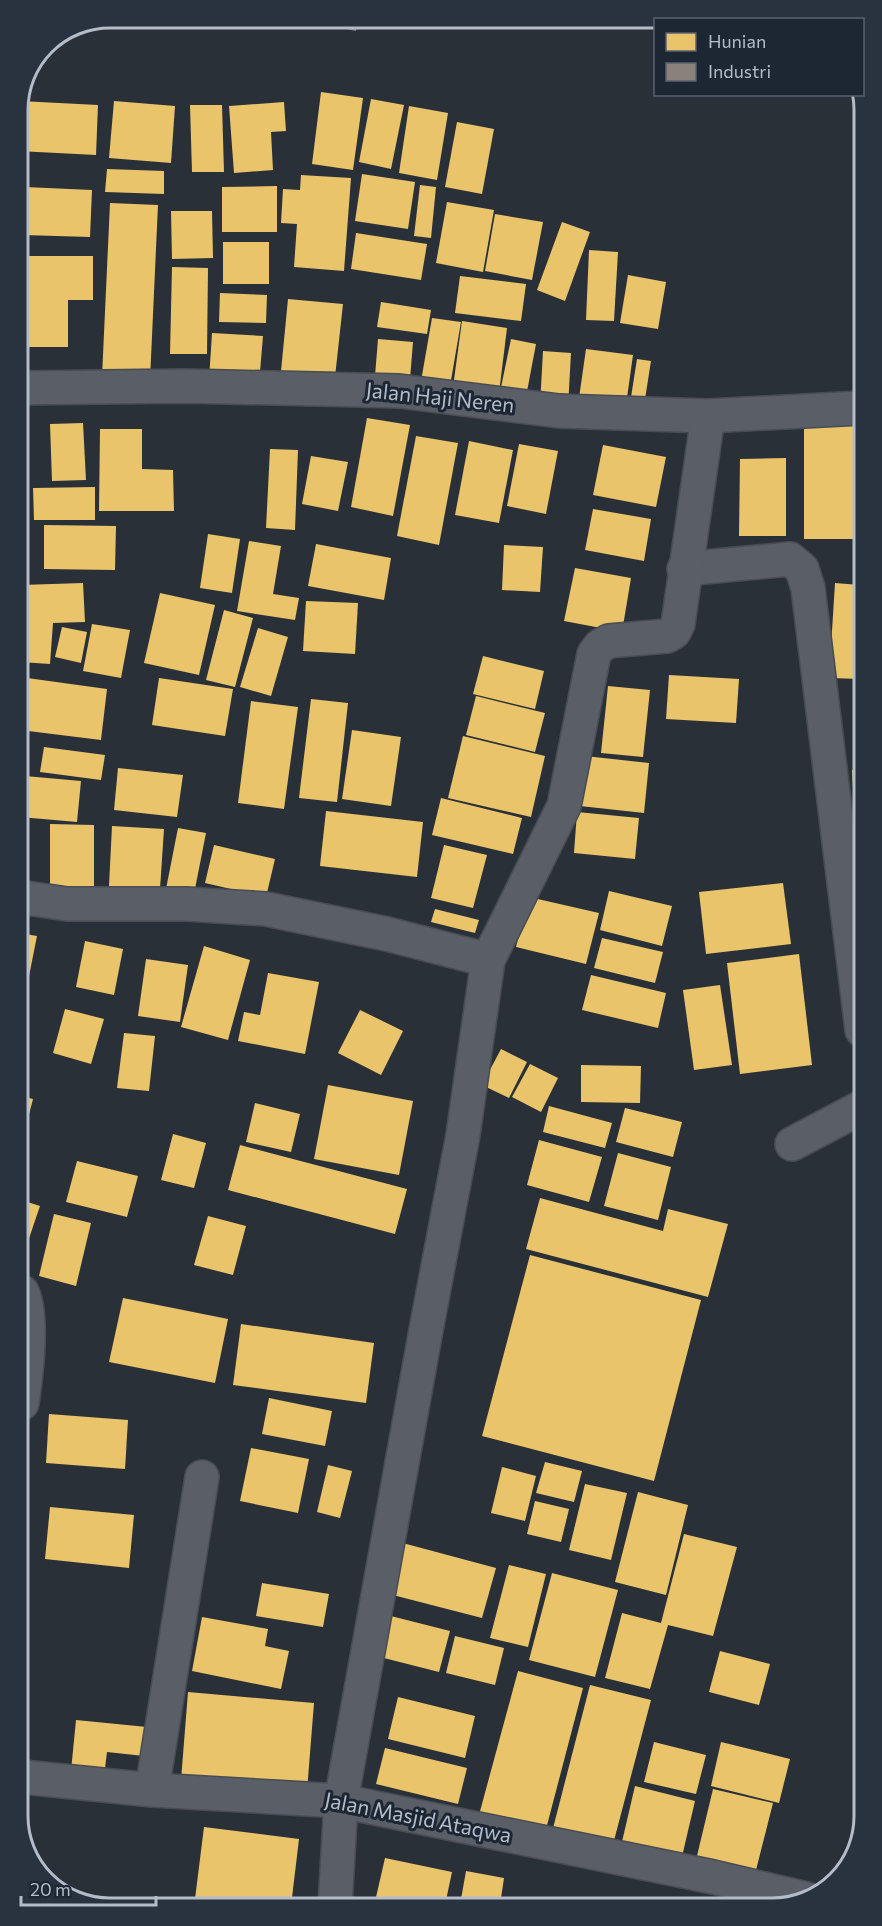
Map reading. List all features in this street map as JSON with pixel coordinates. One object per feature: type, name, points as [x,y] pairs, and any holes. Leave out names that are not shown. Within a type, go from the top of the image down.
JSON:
[{"type":"street","name":"Jalan Haji Neren","points":[[29,388],[186,386],[399,391],[559,411],[708,416],[854,408]]},
{"type":"street","points":[[335,1897],[341,1801],[463,1135],[488,960],[564,806],[594,654],[600,646],[609,641],[668,636],[674,632],[678,624],[684,569],[708,416]]},
{"type":"street","points":[[684,569],[790,559],[802,569],[808,588],[854,965]]},
{"type":"street","points":[[29,898],[67,904],[186,904],[266,909],[387,934],[488,960]]},
{"type":"street","points":[[792,1144],[854,1111]]},
{"type":"street","points":[[152,1790],[202,1477]]},
{"type":"street","name":"Jalan Masjid Ataqwa","points":[[28,1778],[152,1790],[341,1801],[710,1890],[782,1897]]},
{"type":"building: Hunian","points":[[321,92],[363,98],[353,170],[312,164]]},
{"type":"building: Hunian","points":[[371,99],[404,105],[391,169],[359,162]]},
{"type":"building: Hunian","points":[[30,101],[98,105],[96,155],[29,152]]},
{"type":"building: Hunian","points":[[114,101],[175,106],[171,163],[109,158]]},
{"type":"building: Hunian","points":[[284,102],[286,131],[271,132],[273,170],[234,173],[229,106]]},
{"type":"building: Hunian","points":[[190,105],[222,105],[224,172],[192,172]]},
{"type":"building: Hunian","points":[[409,106],[448,113],[437,180],[399,173]]},
{"type":"building: Hunian","points":[[457,122],[494,129],[482,194],[445,187]]},
{"type":"building: Hunian","points":[[107,169],[164,171],[164,194],[105,192]]},
{"type":"building: Hunian","points":[[362,174],[415,182],[408,229],[355,221]]},
{"type":"building: Hunian","points":[[301,175],[351,178],[344,271],[294,267],[297,224],[281,223],[283,189],[300,190]]},
{"type":"building: Hunian","points":[[420,185],[436,187],[431,238],[414,236]]},
{"type":"building: Hunian","points":[[277,186],[277,232],[222,232],[222,187]]},
{"type":"building: Hunian","points":[[29,187],[92,190],[90,237],[29,235]]},
{"type":"building: Hunian","points":[[447,202],[494,210],[483,272],[436,263]]},
{"type":"building: Hunian","points":[[110,203],[158,205],[150,380],[102,377]]},
{"type":"building: Hunian","points":[[171,211],[212,211],[213,258],[172,259]]},
{"type":"building: Hunian","points":[[495,214],[543,222],[532,280],[485,271]]},
{"type":"building: Hunian","points":[[562,222],[590,232],[565,301],[537,290]]},
{"type":"building: Hunian","points":[[356,233],[427,244],[421,280],[351,269]]},
{"type":"building: Hunian","points":[[223,242],[269,242],[269,284],[223,284]]},
{"type":"building: Hunian","points":[[589,250],[618,252],[614,321],[586,320]]},
{"type":"building: Hunian","points":[[29,256],[93,256],[93,300],[68,300],[68,347],[29,347]]},
{"type":"building: Hunian","points":[[172,267],[208,268],[207,354],[170,354]]},
{"type":"building: Hunian","points":[[628,275],[666,282],[658,329],[620,323]]},
{"type":"building: Hunian","points":[[460,276],[526,284],[521,321],[455,313]]},
{"type":"building: Hunian","points":[[220,293],[267,295],[266,323],[219,322]]},
{"type":"building: Hunian","points":[[288,299],[343,304],[335,377],[281,371]]},
{"type":"building: Hunian","points":[[381,302],[431,310],[427,334],[377,327]]},
{"type":"building: Hunian","points":[[432,318],[461,322],[449,392],[420,387]]},
{"type":"building: Hunian","points":[[462,321],[507,328],[499,393],[453,387]]},
{"type":"building: Hunian","points":[[212,333],[263,336],[259,384],[209,380]]},
{"type":"building: Hunian","points":[[378,339],[413,342],[410,379],[375,376]]},
{"type":"building: Hunian","points":[[511,339],[536,344],[525,402],[499,397]]},
{"type":"building: Hunian","points":[[586,349],[633,355],[625,412],[578,405]]},
{"type":"building: Hunian","points":[[543,351],[571,353],[568,407],[540,405]]},
{"type":"building: Hunian","points":[[637,359],[651,361],[643,412],[629,410]]},
{"type":"building: Hunian","points":[[367,418],[410,425],[393,516],[351,507]]},
{"type":"building: Hunian","points":[[804,420],[854,420],[854,539],[804,539]]},
{"type":"building: Hunian","points":[[83,423],[86,480],[52,481],[50,424]]},
{"type":"building: Hunian","points":[[100,429],[142,429],[142,469],[173,470],[174,511],[99,511]]},
{"type":"building: Hunian","points":[[416,436],[458,443],[439,545],[397,536]]},
{"type":"building: Hunian","points":[[469,441],[513,450],[499,523],[455,515]]},
{"type":"building: Hunian","points":[[519,444],[558,451],[546,514],[507,506]]},
{"type":"building: Hunian","points":[[603,445],[666,457],[656,507],[593,495]]},
{"type":"building: Hunian","points":[[270,449],[298,450],[295,530],[266,528]]},
{"type":"building: Hunian","points":[[311,456],[348,462],[338,511],[302,504]]},
{"type":"building: Hunian","points":[[786,458],[786,536],[739,536],[740,459]]},
{"type":"building: Hunian","points":[[95,487],[95,520],[34,520],[33,488]]},
{"type":"building: Hunian","points":[[593,509],[651,519],[644,561],[585,550]]},
{"type":"building: Hunian","points":[[44,525],[116,526],[115,570],[44,569]]},
{"type":"building: Hunian","points":[[208,534],[240,539],[232,593],[200,588]]},
{"type":"building: Hunian","points":[[249,541],[281,546],[273,594],[299,598],[295,620],[237,611]]},
{"type":"building: Hunian","points":[[316,544],[391,558],[384,600],[308,586]]},
{"type":"building: Hunian","points":[[504,545],[543,547],[540,592],[502,590]]},
{"type":"building: Hunian","points":[[575,568],[631,578],[622,632],[564,621]]},
{"type":"building: Hunian","points":[[83,583],[85,622],[53,623],[50,664],[29,663],[29,585]]},
{"type":"building: Hunian","points":[[835,583],[854,585],[854,679],[829,678]]},
{"type":"building: Hunian","points":[[160,593],[215,605],[199,675],[144,663]]},
{"type":"building: Hunian","points":[[306,601],[358,603],[355,654],[303,651]]},
{"type":"building: Hunian","points":[[224,610],[253,618],[235,687],[206,680]]},
{"type":"building: Hunian","points":[[92,624],[130,630],[121,678],[83,671]]},
{"type":"building: Hunian","points":[[62,627],[87,632],[81,663],[55,657]]},
{"type":"building: Hunian","points":[[258,628],[288,637],[271,696],[240,687]]},
{"type":"building: Hunian","points":[[483,656],[544,671],[535,709],[473,694]]},
{"type":"building: Hunian","points":[[669,675],[739,679],[736,723],[666,719]]},
{"type":"building: Hunian","points":[[29,678],[107,689],[101,740],[29,731]]},
{"type":"building: Hunian","points":[[159,678],[233,689],[225,736],[152,725]]},
{"type":"building: Hunian","points":[[608,686],[650,690],[643,757],[601,753]]},
{"type":"building: Hunian","points":[[476,696],[545,713],[535,752],[466,735]]},
{"type":"building: Hunian","points":[[311,699],[348,703],[337,802],[299,798]]},
{"type":"building: Hunian","points":[[251,701],[298,707],[284,809],[238,803]]},
{"type":"building: Hunian","points":[[352,730],[401,737],[391,806],[342,799]]},
{"type":"building: Hunian","points":[[463,736],[545,756],[531,817],[448,798]]},
{"type":"building: Hunian","points":[[44,747],[105,755],[101,780],[40,772]]},
{"type":"building: Hunian","points":[[585,756],[649,763],[644,813],[580,806]]},
{"type":"building: Hunian","points":[[118,768],[183,775],[177,817],[114,810]]},
{"type":"building: Hunian","points":[[852,770],[854,770],[854,804]]},
{"type":"building: Hunian","points":[[29,776],[81,781],[77,822],[29,818]]},
{"type":"building: Hunian","points":[[441,798],[522,818],[513,854],[432,835]]},
{"type":"building: Hunian","points":[[326,811],[423,822],[417,877],[320,866]]},
{"type":"building: Hunian","points":[[577,812],[639,818],[635,859],[574,853]]},
{"type":"building: Hunian","points":[[50,824],[94,825],[94,898],[50,897]]},
{"type":"building: Hunian","points":[[112,826],[164,829],[160,889],[109,886]]},
{"type":"building: Hunian","points":[[178,828],[206,833],[194,894],[166,889]]},
{"type":"building: Hunian","points":[[214,845],[275,859],[266,897],[205,883]]},
{"type":"building: Hunian","points":[[444,845],[487,855],[473,908],[431,898]]},
{"type":"building: Hunian","points":[[783,883],[791,944],[706,954],[699,892]]},
{"type":"building: Hunian","points":[[609,891],[672,906],[662,946],[600,930]]},
{"type":"building: Hunian","points":[[529,897],[599,913],[586,964],[516,947]]},
{"type":"building: Hunian","points":[[435,909],[479,920],[475,933],[431,922]]},
{"type":"building: Hunian","points":[[29,935],[37,936],[28,979]]},
{"type":"building: Hunian","points":[[602,938],[663,952],[655,983],[594,968]]},
{"type":"building: Hunian","points":[[85,941],[123,949],[114,995],[76,987]]},
{"type":"building: Hunian","points":[[204,946],[250,960],[228,1040],[181,1027]]},
{"type":"building: Hunian","points":[[799,954],[812,1065],[740,1074],[727,963]]},
{"type":"building: Hunian","points":[[146,959],[188,965],[180,1022],[138,1016]]},
{"type":"building: Hunian","points":[[268,973],[319,982],[305,1054],[238,1041],[244,1012],[260,1015]]},
{"type":"building: Hunian","points":[[591,975],[666,993],[658,1028],[582,1010]]},
{"type":"building: Hunian","points":[[720,985],[732,1065],[694,1070],[683,990]]},
{"type":"building: Hunian","points":[[65,1009],[104,1019],[91,1064],[53,1053]]},
{"type":"building: Hunian","points":[[360,1010],[403,1031],[381,1075],[338,1053]]},
{"type":"building: Hunian","points":[[124,1033],[155,1036],[149,1091],[117,1088]]},
{"type":"building: Hunian","points":[[501,1049],[527,1062],[509,1098],[482,1085]]},
{"type":"building: Hunian","points":[[530,1064],[558,1078],[541,1112],[512,1097]]},
{"type":"building: Hunian","points":[[581,1065],[641,1066],[640,1103],[581,1102]]},
{"type":"building: Hunian","points":[[328,1085],[413,1101],[399,1175],[314,1159]]},
{"type":"building: Hunian","points":[[28,1098],[33,1099],[28,1117]]},
{"type":"building: Hunian","points":[[255,1103],[300,1114],[291,1152],[246,1142]]},
{"type":"building: Hunian","points":[[549,1106],[612,1123],[605,1148],[543,1132]]},
{"type":"building: Hunian","points":[[625,1108],[682,1122],[673,1157],[616,1142]]},
{"type":"building: Hunian","points":[[173,1134],[206,1143],[194,1188],[161,1180]]},
{"type":"building: Hunian","points":[[539,1140],[602,1157],[589,1202],[527,1185]]},
{"type":"building: Hunian","points":[[240,1145],[407,1189],[395,1234],[228,1190]]},
{"type":"building: Hunian","points":[[618,1153],[671,1167],[658,1220],[604,1206]]},
{"type":"building: Hunian","points":[[77,1161],[138,1176],[127,1217],[66,1202]]},
{"type":"building: Hunian","points":[[540,1198],[663,1231],[668,1209],[728,1224],[708,1297],[526,1249]]},
{"type":"building: Hunian","points":[[28,1202],[40,1206],[28,1240]]},
{"type":"building: Hunian","points":[[54,1214],[91,1223],[76,1286],[39,1276]]},
{"type":"building: Hunian","points":[[208,1216],[246,1226],[233,1275],[194,1265]]},
{"type":"building: Hunian","points":[[530,1255],[701,1300],[654,1481],[482,1436]]},
{"type":"building: Hunian","points":[[123,1298],[228,1319],[215,1383],[109,1362]]},
{"type":"building: Hunian","points":[[241,1324],[374,1343],[366,1403],[233,1385]]},
{"type":"building: Hunian","points":[[269,1398],[332,1411],[325,1446],[262,1434]]},
{"type":"building: Hunian","points":[[49,1414],[128,1420],[125,1469],[46,1463]]},
{"type":"building: Hunian","points":[[251,1448],[309,1459],[298,1513],[240,1501]]},
{"type":"building: Hunian","points":[[545,1462],[582,1471],[574,1502],[536,1493]]},
{"type":"building: Hunian","points":[[328,1465],[352,1471],[340,1518],[317,1512]]},
{"type":"building: Hunian","points":[[502,1467],[536,1476],[525,1521],[491,1513]]},
{"type":"building: Hunian","points":[[585,1484],[627,1493],[611,1560],[569,1550]]},
{"type":"building: Hunian","points":[[638,1492],[688,1505],[666,1595],[615,1582]]},
{"type":"building: Hunian","points":[[535,1501],[569,1509],[561,1542],[527,1534]]},
{"type":"building: Hunian","points":[[50,1507],[134,1515],[129,1568],[45,1559]]},
{"type":"building: Hunian","points":[[684,1534],[737,1547],[713,1636],[668,1625],[650,1689],[605,1678],[622,1613],[661,1623]]},
{"type":"building: Hunian","points":[[399,1542],[496,1568],[482,1618],[385,1593]]},
{"type":"building: Hunian","points":[[509,1565],[546,1574],[528,1647],[490,1638]]},
{"type":"building: Hunian","points":[[552,1573],[618,1590],[595,1677],[529,1660]]},
{"type":"building: Hunian","points":[[262,1583],[329,1594],[323,1627],[256,1616]]},
{"type":"building: Hunian","points":[[383,1614],[450,1631],[439,1672],[372,1655]]},
{"type":"building: Hunian","points":[[202,1617],[268,1629],[265,1646],[289,1651],[281,1689],[192,1671]]},
{"type":"building: Hunian","points":[[455,1636],[504,1648],[495,1685],[446,1673]]},
{"type":"building: Hunian","points":[[720,1651],[770,1664],[759,1705],[709,1692]]},
{"type":"building: Hunian","points":[[518,1671],[583,1688],[545,1833],[479,1815]]},
{"type":"building: Hunian","points":[[590,1685],[651,1700],[611,1852],[551,1836]]},
{"type":"building: Hunian","points":[[188,1692],[314,1703],[307,1791],[181,1780]]},
{"type":"building: Hunian","points":[[398,1697],[475,1716],[465,1758],[388,1739]]},
{"type":"building: Hunian","points":[[76,1720],[147,1727],[144,1756],[107,1752],[103,1785],[70,1781]]},
{"type":"building: Hunian","points":[[654,1742],[706,1755],[696,1794],[644,1782]]},
{"type":"building: Hunian","points":[[721,1742],[790,1759],[779,1803],[711,1786]]},
{"type":"building: Hunian","points":[[385,1748],[467,1768],[458,1804],[376,1784]]},
{"type":"building: Hunian","points":[[635,1786],[695,1801],[681,1861],[621,1846]]},
{"type":"building: Hunian","points":[[713,1789],[773,1803],[755,1874],[696,1860]]},
{"type":"building: Hunian","points":[[204,1827],[299,1839],[292,1897],[195,1897]]},
{"type":"building: Hunian","points":[[385,1858],[452,1872],[447,1898],[376,1897]]},
{"type":"building: Hunian","points":[[466,1871],[504,1878],[501,1898],[461,1898]]}]
